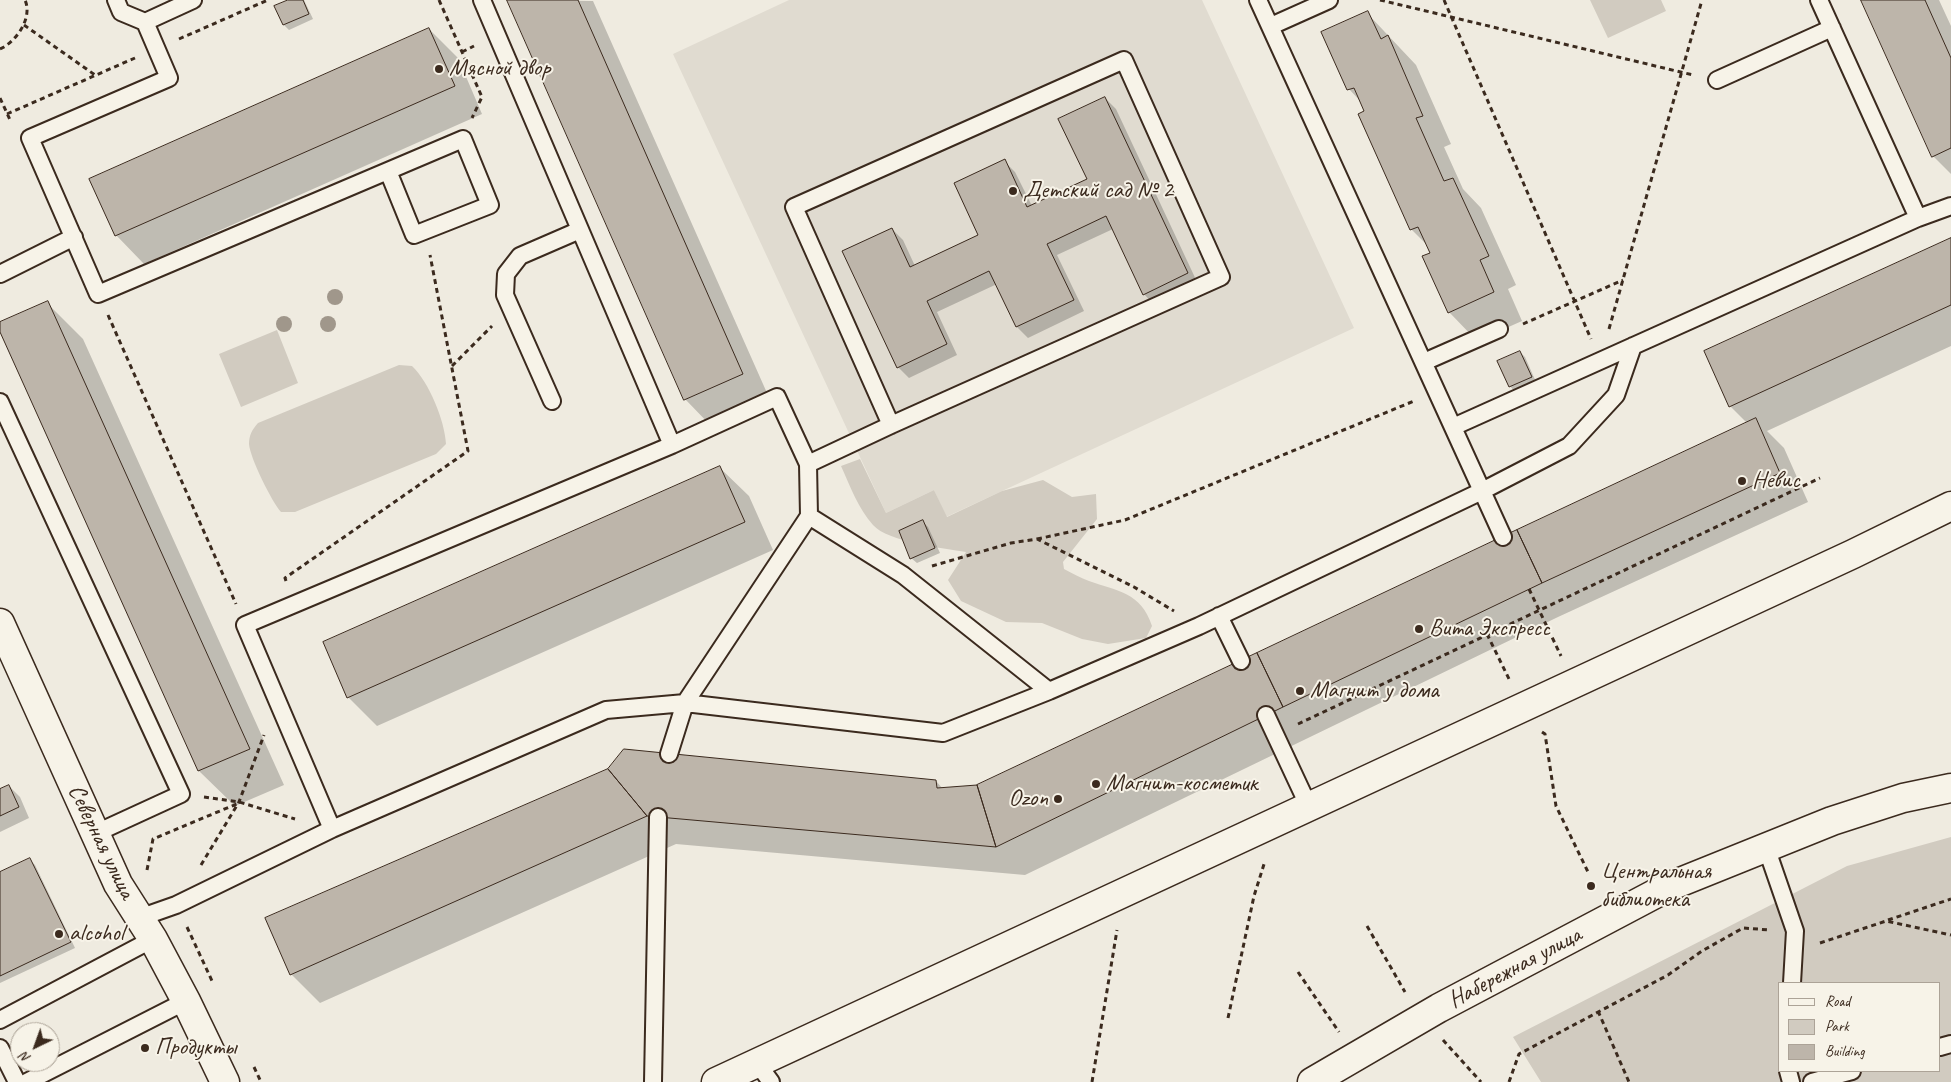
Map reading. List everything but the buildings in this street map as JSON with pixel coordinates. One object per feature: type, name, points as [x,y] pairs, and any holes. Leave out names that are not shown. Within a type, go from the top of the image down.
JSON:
[{"type":"street","points":[[716,1082],[764,1072],[1124,893],[1844,558],[1951,506]]},
{"type":"street","name":"Северная улица","points":[[0,623],[118,884],[146,929],[186,1001],[225,1082]]},
{"type":"street","name":"Набережная улица","points":[[1312,1082],[1439,1008],[1668,887],[1832,821],[1903,798],[1951,788]]},
{"type":"lane","points":[[116,0],[121,12],[145,22],[169,78],[30,138],[98,294],[463,139],[490,204],[414,235],[388,171]]},
{"type":"lane","points":[[145,22],[193,0]]},
{"type":"lane","points":[[482,0],[672,445]]},
{"type":"lane","points":[[1258,0],[1503,537]]},
{"type":"lane","points":[[1271,26],[1328,0]]},
{"type":"lane","points":[[1819,0],[1918,218]]},
{"type":"lane","points":[[1717,80],[1832,28]]},
{"type":"lane","points":[[808,464],[1221,277],[1124,60],[794,207],[891,425]]},
{"type":"lane","points":[[1453,427],[1918,218],[1951,206]]},
{"type":"lane","points":[[552,401],[504,295],[506,274],[520,256],[580,230]]},
{"type":"lane","points":[[0,274],[74,236]]},
{"type":"lane","points":[[1424,362],[1499,329]]},
{"type":"lane","points":[[0,1020],[146,929],[176,905],[332,829],[606,710],[684,702],[943,733],[1049,691],[1199,626],[1482,491],[1570,446],[1616,395],[1633,346]]},
{"type":"lane","points":[[332,829],[246,626],[672,445],[777,397],[808,464],[809,516],[684,702],[670,754]]},
{"type":"lane","points":[[0,402],[181,794],[94,834]]},
{"type":"lane","points":[[809,516],[903,575],[1049,691]]},
{"type":"lane","points":[[1219,616],[1241,661]]},
{"type":"lane","points":[[1266,715],[1309,807]]},
{"type":"lane","points":[[653,1082],[656,826],[658,816]]},
{"type":"lane","points":[[1766,847],[1795,931],[1792,982]]},
{"type":"lane","points":[[27,1082],[186,1001]]},
{"type":"lane","points":[[0,1048],[17,1082]]},
{"type":"lane","points":[[1812,1082],[1848,1072]]},
{"type":"path","points":[[0,49],[10,45],[24,25],[25,0]]},
{"type":"path","points":[[439,0],[482,97],[463,139]]},
{"type":"path","points":[[1380,0],[1717,80]]},
{"type":"path","points":[[1444,0],[1600,361]]},
{"type":"path","points":[[1600,361],[1702,0]]},
{"type":"path","points":[[24,25],[95,75]]},
{"type":"path","points":[[295,605],[285,578],[468,451],[428,247],[422,231]]},
{"type":"path","points":[[1499,329],[1523,325],[1623,280]]},
{"type":"path","points":[[98,294],[246,626]]},
{"type":"path","points":[[452,366],[510,307]]},
{"type":"path","points":[[903,575],[1011,543],[1125,520],[1437,391]]},
{"type":"path","points":[[1275,734],[1820,478]]},
{"type":"path","points":[[1037,539],[1134,587],[1199,626]]},
{"type":"path","points":[[1529,589],[1574,683]]},
{"type":"path","points":[[1487,634],[1529,720],[1545,734],[1556,806],[1590,874]]},
{"type":"path","points":[[200,866],[239,802],[277,699]]},
{"type":"path","points":[[181,794],[239,802],[332,829]]},
{"type":"path","points":[[147,870],[153,840],[239,802]]},
{"type":"path","points":[[1228,1018],[1254,896],[1276,822]]},
{"type":"path","points":[[1092,1082],[1124,893]]},
{"type":"path","points":[[1794,948],[1822,943],[1951,899]]},
{"type":"path","points":[[1886,921],[1951,936]]},
{"type":"path","points":[[1509,1082],[1519,1054],[1668,975],[1702,950],[1742,928],[1795,931]]},
{"type":"path","points":[[1298,972],[1355,1056]]},
{"type":"path","points":[[1598,1011],[1629,1082]]},
{"type":"shaded area","name":"Детский сад № 2","points":[[789,0],[1202,0],[1354,328],[946,517],[934,490],[886,513],[673,54]]},
{"type":"green space","points":[[1590,0],[1661,0],[1666,11],[1608,38]]},
{"type":"green space","points":[[277,330],[298,383],[241,407],[219,354]]},
{"type":"green space","points":[[399,365],[412,366],[430,392],[443,424],[446,444],[436,454],[295,512],[281,512],[272,499],[250,451],[251,433],[258,423]]},
{"type":"green space","points":[[860,459],[886,513],[934,490],[947,517],[1002,491],[1043,480],[1072,497],[1096,494],[1097,519],[1063,562],[1064,569],[1086,580],[1127,594],[1135,599],[1147,615],[1152,626],[1146,638],[1108,644],[1082,639],[1042,623],[1006,622],[961,601],[948,580],[966,552],[903,540],[880,531],[873,525],[859,504],[841,466]]},
{"type":"green space","points":[[1951,837],[1951,1082],[1541,1082],[1513,1037],[1847,866]]},
{"type":"place","name":"Мясной двор","points":[[439,69]]},
{"type":"place","name":"Детский сад № 2","points":[[1013,191]]},
{"type":"place","name":"Невис","points":[[1742,481]]},
{"type":"place","name":"Вита Экспресс","points":[[1419,629]]},
{"type":"place","name":"Магнит у дома","points":[[1300,691]]},
{"type":"place","name":"Магнит-косметик","points":[[1096,784]]},
{"type":"place","name":"Ozon","points":[[1058,799]]},
{"type":"place","name":"Центральная библиотека","points":[[1591,886]]},
{"type":"place","name":"alcohol","points":[[59,934]]},
{"type":"place","name":"Продукты","points":[[145,1048]]}]
